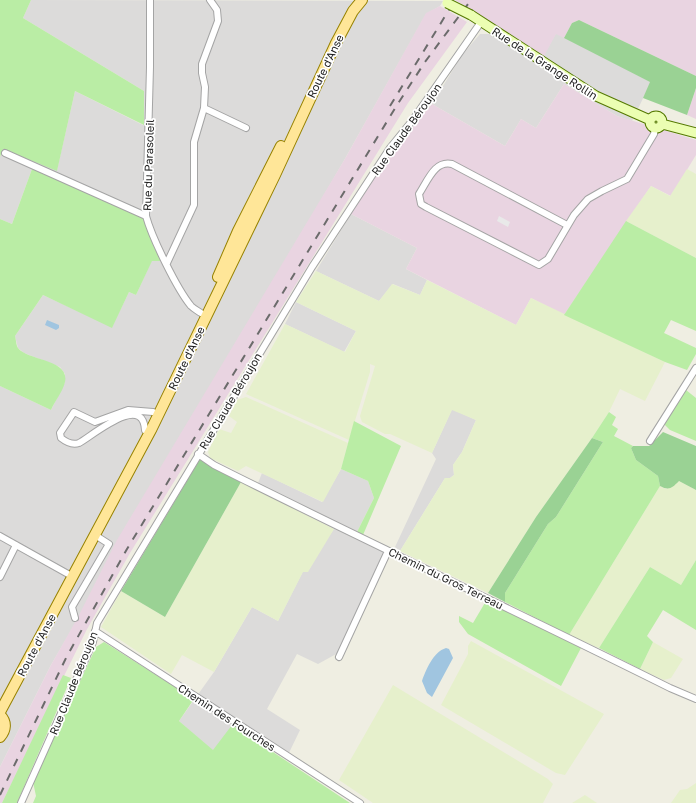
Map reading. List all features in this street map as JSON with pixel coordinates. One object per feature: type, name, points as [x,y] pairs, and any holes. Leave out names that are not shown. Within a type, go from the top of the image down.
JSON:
[{"type":"main road","name":"Route d'Anse","points":[[0,698],[145,430],[202,314],[238,231],[352,0]]},
{"type":"main road","name":"Route d'Anse","points":[[0,713],[178,375],[275,175],[336,43],[353,11],[362,0]]},
{"type":"main road","name":"Rue de la Grange Rollin","points":[[444,1],[481,22],[596,96],[655,124],[696,133]]},
{"type":"main road","points":[[0,713],[5,722],[5,727],[0,737]]},
{"type":"street","name":"Rue du Parasoleil","points":[[150,0],[150,75],[146,216],[150,230],[192,307],[202,314]]},
{"type":"street","points":[[167,262],[194,205],[194,142],[204,108],[205,87],[202,64],[218,21],[217,10],[210,0]]},
{"type":"street","name":"Rue Claude Béroujon","points":[[21,803],[90,648],[97,623],[303,282],[364,187],[481,22]]},
{"type":"street","points":[[204,108],[246,128]]},
{"type":"street","points":[[567,225],[452,164],[444,162],[438,164],[418,194],[421,204],[426,207],[539,265],[548,259],[567,225],[588,199],[627,179],[654,134],[655,124]]},
{"type":"street","points":[[5,153],[146,216]]},
{"type":"street","points":[[650,441],[696,368]]},
{"type":"street","points":[[145,430],[141,417],[135,415],[120,418],[109,423],[79,443],[75,444],[61,438],[60,433],[74,412],[95,422],[128,410],[153,412]]},
{"type":"street","name":"Chemin du Gros Terreau","points":[[198,454],[214,465],[388,551],[670,688],[696,699]]},
{"type":"street","points":[[75,618],[72,607],[109,544],[95,535]]},
{"type":"street","points":[[0,536],[68,574]]},
{"type":"street","points":[[0,577],[16,545]]},
{"type":"street","points":[[339,657],[388,551]]},
{"type":"street","name":"Chemin des Fourches","points":[[95,631],[360,803]]},
{"type":"shaded area","points":[[31,0],[443,1],[440,6],[426,14],[346,157],[51,665],[0,767],[0,386],[51,410],[65,382],[65,374],[60,367],[24,353],[18,348],[15,336],[43,295],[112,327],[129,292],[136,295],[152,260],[160,261],[142,216],[32,169],[12,224],[0,219],[0,157],[3,149],[57,170],[75,91],[143,125],[144,91],[23,18]]},
{"type":"shaded area","points":[[455,0],[696,0],[696,76],[579,20],[572,23],[564,38],[556,34],[544,56]]},
{"type":"shaded area","points":[[440,6],[467,22],[408,103],[130,553],[86,631],[2,803],[0,803],[0,767],[51,665],[78,617],[117,540],[346,157],[426,13]]},
{"type":"shaded area","points":[[556,33],[651,82],[632,121],[617,116],[564,84],[536,128],[521,119],[505,146],[432,104],[462,55],[480,34],[492,34],[539,64]]},
{"type":"shaded area","points":[[564,84],[617,116],[696,140],[696,155],[671,196],[651,186],[564,315],[531,298],[516,325],[406,269],[417,248],[351,214],[392,152],[432,104],[505,146],[521,119],[536,128]]},
{"type":"shaded area","points":[[696,88],[696,119],[687,115]]},
{"type":"shaded area","points":[[351,214],[417,248],[406,269],[427,280],[420,295],[393,284],[379,301],[316,271]]},
{"type":"shaded area","points":[[499,216],[510,222],[508,227],[497,221]]},
{"type":"shaded area","points":[[296,302],[356,331],[344,352],[285,324]]},
{"type":"shaded area","points":[[452,409],[476,420],[462,452],[453,465],[454,475],[450,478],[445,478],[400,551],[395,547],[436,459],[432,453]]},
{"type":"shaded area","points":[[341,469],[368,481],[374,498],[357,532],[388,546],[338,653],[318,664],[297,654],[267,709],[300,730],[286,759],[233,725],[213,751],[179,721],[214,672],[252,607],[278,621],[303,571],[334,529],[256,488],[262,473],[322,502]]},
{"type":"green space","points":[[0,0],[31,0],[23,18],[144,91],[144,125],[75,91],[57,171],[3,149],[0,157]]},
{"type":"green space","points":[[579,20],[696,76],[696,88],[687,115],[643,98],[650,82],[564,38],[572,23]]},
{"type":"green space","points":[[32,169],[142,216],[161,261],[152,261],[136,295],[129,292],[112,328],[43,295],[15,336],[17,347],[23,352],[55,365],[65,374],[64,385],[51,410],[0,386],[0,219],[12,224]]},
{"type":"green space","points":[[687,169],[696,174],[696,258],[626,221],[651,186],[670,196]]},
{"type":"green space","points":[[626,221],[696,258],[696,331],[671,320],[664,333],[696,348],[696,354],[687,370],[665,362],[564,315]]},
{"type":"green space","points":[[316,271],[379,301],[392,284],[420,295],[427,280],[516,325],[531,298],[665,362],[645,401],[620,389],[609,412],[536,517],[488,593],[400,551],[445,478],[450,478],[454,475],[453,465],[462,452],[476,420],[452,410],[432,453],[390,434],[385,434],[362,422],[360,416],[375,366],[370,364],[370,372],[349,440],[246,394],[285,324],[345,352],[356,331],[296,302]]},
{"type":"green space","points":[[686,390],[696,398],[696,441],[670,430],[664,424]]},
{"type":"green space","points":[[246,397],[348,443],[341,469],[323,502],[246,466],[238,471],[210,458],[208,452],[219,429],[231,433],[237,422],[229,416],[237,400]]},
{"type":"green space","points":[[609,412],[616,417],[612,425],[618,429],[614,436],[633,446],[631,448],[636,460],[658,476],[660,486],[569,635],[505,602],[505,593],[548,524],[556,517],[603,442],[592,438]]},
{"type":"green space","points":[[354,421],[401,446],[363,535],[357,532],[374,498],[368,481],[341,469]]},
{"type":"green space","points":[[663,432],[696,446],[696,490],[679,481],[670,488],[660,486],[658,476],[636,460],[631,448],[633,446],[649,446]]},
{"type":"green space","points":[[592,438],[603,442],[556,517],[548,524],[505,593],[505,602],[488,593],[536,517]]},
{"type":"green space","points":[[200,459],[241,482],[165,617],[121,591]]},
{"type":"green space","points":[[679,481],[696,490],[696,560],[681,585],[650,567],[599,648],[569,635],[660,486],[666,489]]},
{"type":"green space","points":[[241,482],[334,529],[308,572],[303,572],[278,621],[252,607],[214,672],[182,655],[171,674],[101,627],[121,591],[165,617]]},
{"type":"green space","points":[[696,560],[696,630],[663,610],[647,636],[653,642],[640,669],[599,648],[650,567],[681,585]]},
{"type":"green space","points":[[486,601],[581,648],[561,686],[468,634],[459,622],[459,616],[473,623]]},
{"type":"green space","points":[[471,641],[604,714],[565,775],[556,773],[441,705],[468,654],[468,646]]},
{"type":"green space","points":[[104,642],[194,699],[179,721],[213,750],[232,725],[350,803],[33,803],[36,796],[33,782],[96,647]]},
{"type":"green space","points":[[653,642],[683,659],[671,678],[664,680],[640,669]]},
{"type":"green space","points":[[63,675],[71,678],[17,803],[2,803]]},
{"type":"green space","points":[[393,685],[548,779],[553,784],[543,803],[373,803],[339,780]]},
{"type":"green space","points":[[696,783],[696,803],[671,803],[680,790],[687,789]]},
{"type":"green space","points":[[585,795],[597,803],[572,803]]},
{"type":"water","points":[[47,320],[59,325],[59,328],[56,330],[45,325]]},
{"type":"water","points":[[446,648],[449,649],[453,658],[432,697],[427,693],[422,681],[434,657],[441,650]]},
{"type":"railway","points":[[390,106],[455,0]]},
{"type":"railway","points":[[0,795],[66,658],[127,549],[397,105],[425,62],[471,0]]}]
